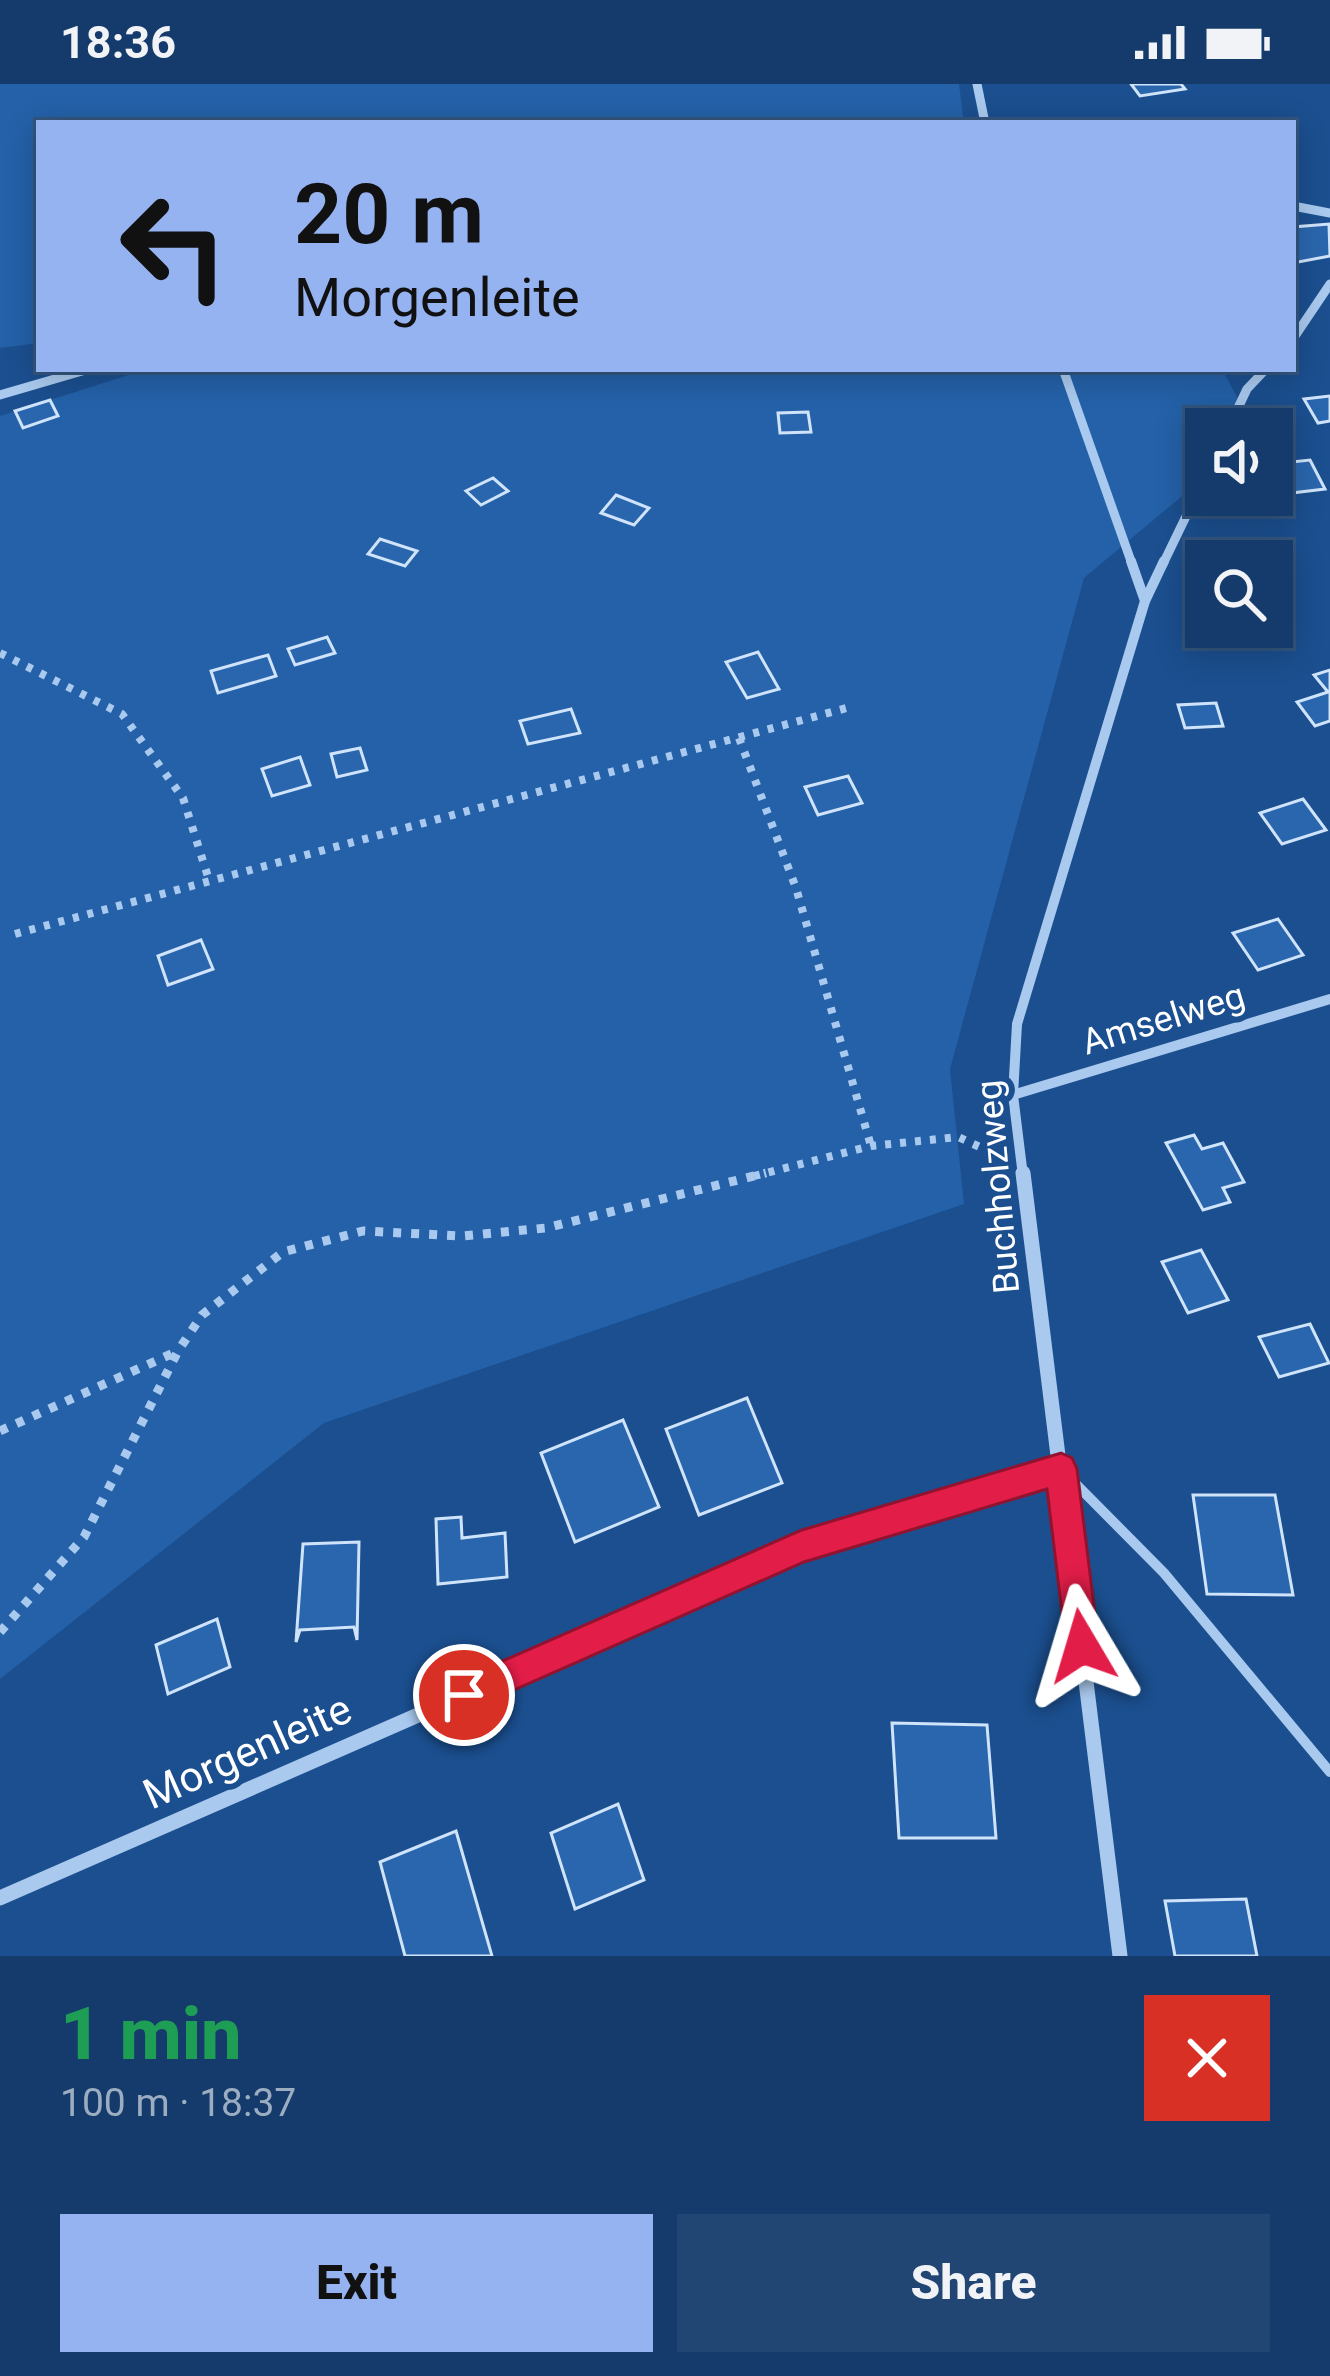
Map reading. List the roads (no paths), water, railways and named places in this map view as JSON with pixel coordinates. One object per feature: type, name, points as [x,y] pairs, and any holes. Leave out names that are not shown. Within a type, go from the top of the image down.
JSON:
[{"type":"street","points":[[977,84],[984,120]]},
{"type":"street","points":[[1296,207],[1330,213]]},
{"type":"street","points":[[1296,336],[1311,320],[1330,284]]},
{"type":"street","points":[[0,394],[78,372]]},
{"type":"street","points":[[1064,372],[1145,601]]},
{"type":"street","points":[[1238,408],[1263,372]]},
{"type":"street","name":"Buchholzweg","points":[[1120,1956],[1061,1469],[1018,1166],[1013,1095],[1017,1024],[1145,601],[1186,516]]},
{"type":"street","name":"Amselweg","points":[[1013,1095],[1330,999]]},
{"type":"street","name":"Morgenleite","points":[[0,1898],[802,1547],[1061,1469]]},
{"type":"lane","points":[[1061,1469],[1165,1573],[1330,1772]]}]
